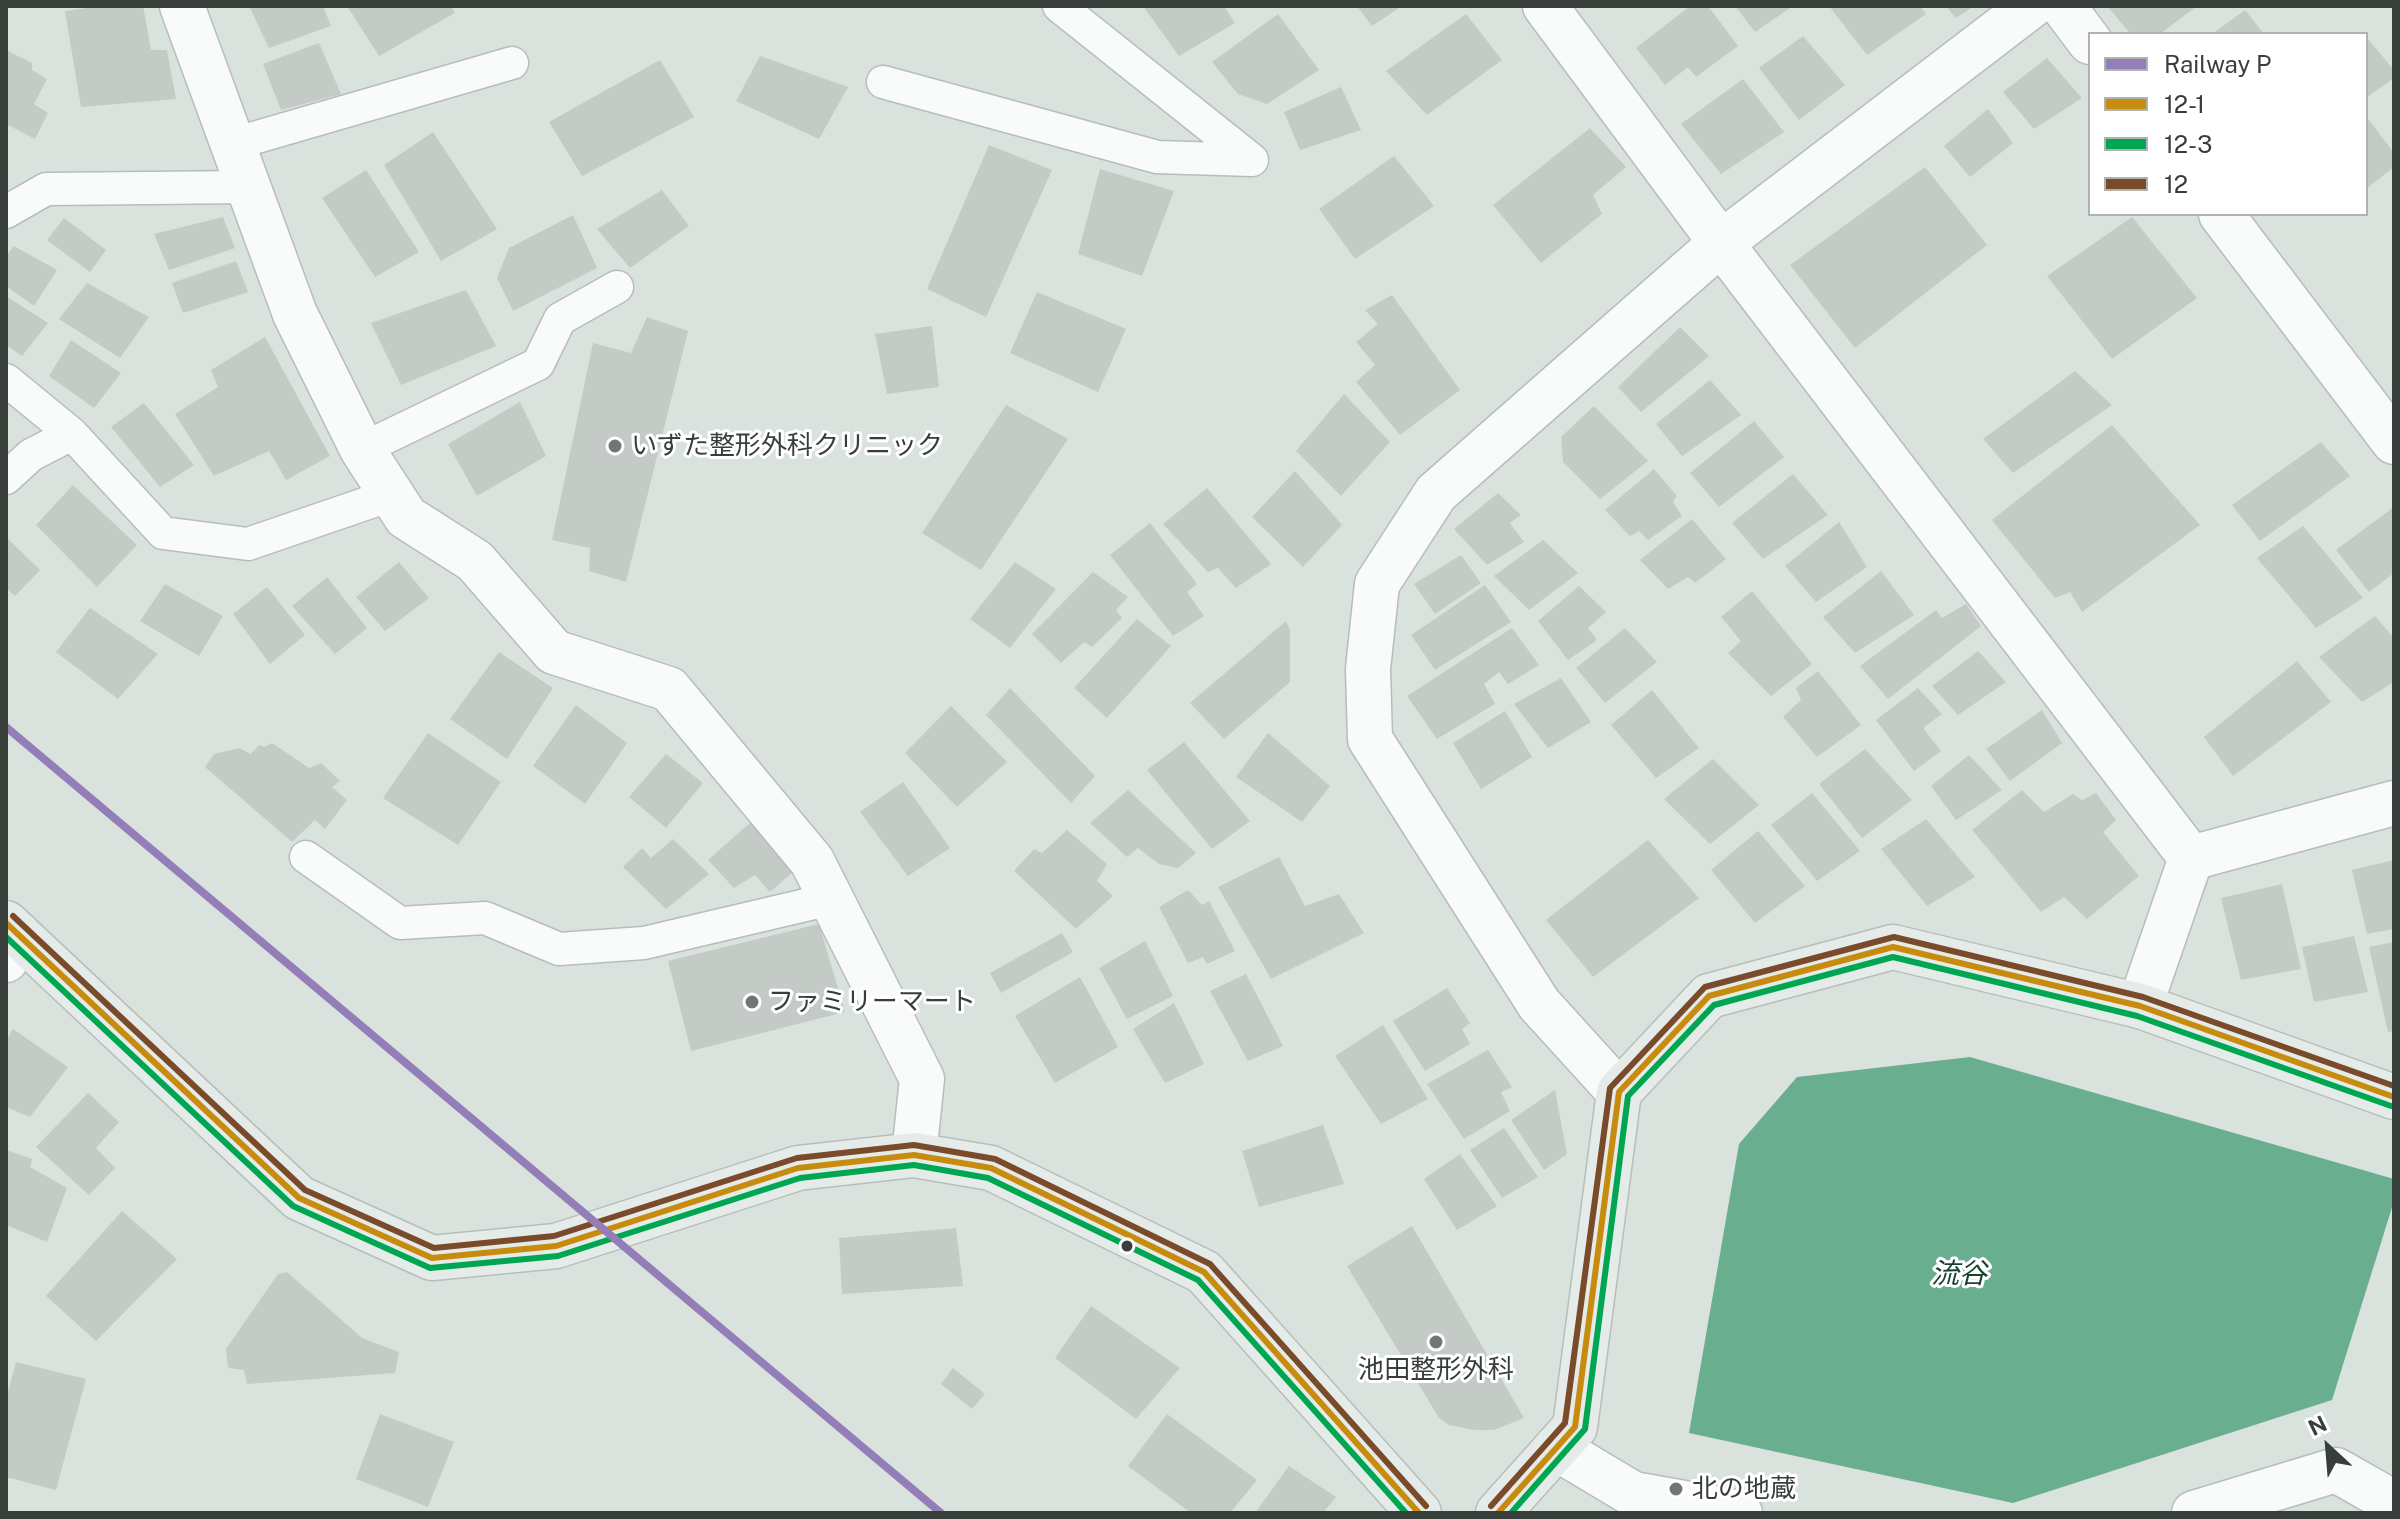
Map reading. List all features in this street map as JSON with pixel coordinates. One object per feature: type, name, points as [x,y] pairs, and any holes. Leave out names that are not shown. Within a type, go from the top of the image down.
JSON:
[{"type":"main road","points":[[10,939],[299,1198],[432,1258],[556,1246],[798,1168],[914,1155],[991,1168],[1204,1272],[1419,1513]]},
{"type":"main road","points":[[1498,1513],[1575,1427],[1619,1092],[1709,996],[1893,947],[2140,1006],[2394,1097]]},
{"type":"street","points":[[182,6],[295,314],[362,449],[391,495],[406,517],[475,561],[554,652],[669,689],[812,861],[922,1079],[914,1155]]},
{"type":"street","points":[[1545,6],[1721,243],[2191,858]]},
{"type":"street","points":[[1619,1092],[1539,1004],[1370,739],[1368,669],[1377,584],[1436,493],[1721,243],[2031,6]]},
{"type":"street","points":[[2063,6],[2088,39]]},
{"type":"street","points":[[2223,216],[2394,442]]},
{"type":"street","points":[[2191,858],[2394,803]]},
{"type":"street","points":[[2140,1006],[2191,858]]},
{"type":"street","points":[[1556,1448],[1633,1494],[1740,1513]]},
{"type":"street","points":[[2194,1513],[2336,1470],[2394,1503]]},
{"type":"lane","points":[[883,82],[1157,157],[1252,160],[1059,6]]},
{"type":"lane","points":[[233,144],[512,63]]},
{"type":"lane","points":[[6,212],[46,189],[250,187]]},
{"type":"lane","points":[[362,449],[538,364],[560,319],[617,287]]},
{"type":"lane","points":[[6,380],[72,434],[163,533],[248,544],[391,495]]},
{"type":"lane","points":[[6,478],[31,455],[72,434]]},
{"type":"lane","points":[[306,857],[400,923],[485,918],[559,949],[644,943],[831,899]]},
{"type":"water","name":"流谷","points":[[1970,1057],[2394,1179],[2394,1201],[2332,1400],[2013,1503],[1689,1433],[1739,1144],[1797,1077]]},
{"type":"building","points":[[103,6],[143,6],[151,50],[167,50],[176,99],[81,107],[65,11]]},
{"type":"building","points":[[249,6],[323,6],[331,26],[269,48]]},
{"type":"building","points":[[347,6],[451,6],[455,13],[379,56]]},
{"type":"building","points":[[1143,6],[1224,6],[1235,23],[1179,56]]},
{"type":"building","points":[[1357,6],[1402,6],[1372,26]]},
{"type":"building","points":[[1690,6],[1708,6],[1738,46],[1696,77],[1688,67],[1665,85],[1636,48]]},
{"type":"building","points":[[1735,6],[1793,6],[1755,32]]},
{"type":"building","points":[[1829,6],[1920,6],[1926,14],[1867,55]]},
{"type":"building","points":[[1946,6],[1974,6],[1956,18]]},
{"type":"building","points":[[2107,6],[2197,6],[2163,32],[2129,32]]},
{"type":"building","points":[[2245,10],[2262,32],[2215,32]]},
{"type":"building","points":[[1278,14],[1319,70],[1267,104],[1238,94],[1212,62]]},
{"type":"building","points":[[1466,14],[1502,60],[1427,115],[1386,71]]},
{"type":"building","points":[[1803,36],[1845,85],[1799,120],[1759,68]]},
{"type":"building","points":[[2368,39],[2394,70],[2394,78],[2368,97]]},
{"type":"building","points":[[319,43],[341,94],[281,110],[263,64]]},
{"type":"building","points":[[6,50],[32,63],[32,70],[47,79],[34,104],[48,113],[35,139],[6,124]]},
{"type":"building","points":[[760,56],[848,87],[819,139],[736,101]]},
{"type":"building","points":[[2047,58],[2082,98],[2034,129],[2003,92]]},
{"type":"building","points":[[660,60],[694,117],[582,176],[549,122]]},
{"type":"building","points":[[1743,79],[1784,132],[1721,174],[1681,124]]},
{"type":"building","points":[[1341,87],[1361,130],[1300,150],[1284,112]]},
{"type":"building","points":[[1988,109],[2013,143],[1970,177],[1944,146]]},
{"type":"building","points":[[2368,119],[2394,153],[2394,167],[2368,187]]},
{"type":"building","points":[[1590,128],[1626,167],[1593,195],[1602,214],[1541,263],[1493,205]]},
{"type":"building","points":[[433,132],[497,229],[441,261],[384,165]]},
{"type":"building","points":[[989,145],[1052,170],[986,317],[927,289]]},
{"type":"building","points":[[1394,156],[1434,206],[1355,259],[1319,209]]},
{"type":"building","points":[[1925,167],[1987,245],[1855,348],[1790,265]]},
{"type":"building","points":[[1100,169],[1174,191],[1142,276],[1078,254]]},
{"type":"building","points":[[366,170],[419,252],[375,277],[322,198]]},
{"type":"building","points":[[662,190],[689,226],[630,268],[597,229]]},
{"type":"building","points":[[573,215],[597,268],[513,311],[497,278],[509,248]]},
{"type":"building","points":[[223,217],[235,248],[169,270],[154,234]]},
{"type":"building","points":[[2132,217],[2197,298],[2112,359],[2047,276]]},
{"type":"building","points":[[64,218],[106,250],[90,272],[47,240]]},
{"type":"building","points":[[14,246],[57,270],[34,306],[6,286],[6,256]]},
{"type":"building","points":[[236,261],[248,292],[183,313],[172,283]]},
{"type":"building","points":[[87,283],[149,317],[120,358],[59,319]]},
{"type":"building","points":[[466,290],[496,346],[401,385],[371,323]]},
{"type":"building","points":[[1037,292],[1126,329],[1098,392],[1010,353]]},
{"type":"building","points":[[1392,295],[1460,390],[1400,435],[1356,382],[1375,365],[1356,342],[1378,324],[1365,310]]},
{"type":"building","points":[[6,296],[48,323],[22,356],[6,345]]},
{"type":"building","name":"いずた整形外科クリニック","points":[[647,317],[688,331],[626,582],[589,571],[590,548],[552,540],[593,343],[631,353]]},
{"type":"building","points":[[932,326],[939,387],[887,394],[875,334]]},
{"type":"building","points":[[1680,327],[1709,356],[1641,412],[1618,387]]},
{"type":"building","points":[[265,337],[330,456],[286,480],[269,451],[214,476],[175,414],[218,387],[211,370]]},
{"type":"building","points":[[71,340],[121,373],[94,408],[49,376]]},
{"type":"building","points":[[2075,371],[2112,405],[2013,473],[1983,439]]},
{"type":"building","points":[[1710,380],[1741,415],[1682,456],[1656,424]]},
{"type":"building","points":[[1344,394],[1390,442],[1341,496],[1296,451]]},
{"type":"building","points":[[520,402],[546,456],[477,496],[448,444]]},
{"type":"building","points":[[144,403],[194,465],[160,487],[111,427]]},
{"type":"building","points":[[1006,405],[1068,439],[981,570],[922,533]]},
{"type":"building","points":[[1594,406],[1648,461],[1600,499],[1563,462],[1561,437]]},
{"type":"building","points":[[1754,421],[1784,457],[1719,507],[1690,473]]},
{"type":"building","points":[[2112,425],[2200,525],[2082,612],[2070,592],[2055,598],[1992,520]]},
{"type":"building","points":[[2321,442],[2350,476],[2260,541],[2232,505]]},
{"type":"building","points":[[1654,469],[1677,496],[1673,502],[1682,516],[1648,540],[1639,531],[1630,536],[1605,510]]},
{"type":"building","points":[[1295,471],[1342,525],[1303,567],[1252,517]]},
{"type":"building","points":[[1793,474],[1828,515],[1763,559],[1732,523]]},
{"type":"building","points":[[73,485],[137,545],[97,587],[36,525]]},
{"type":"building","points":[[1207,488],[1271,564],[1236,588],[1218,568],[1208,572],[1163,524]]},
{"type":"building","points":[[1498,493],[1521,515],[1510,523],[1524,542],[1487,565],[1454,529]]},
{"type":"building","points":[[2394,507],[2394,573],[2369,592],[2336,550]]},
{"type":"building","points":[[1692,519],[1726,559],[1695,583],[1688,577],[1668,589],[1640,560]]},
{"type":"building","points":[[1839,522],[1867,567],[1816,602],[1785,566]]},
{"type":"building","points":[[1150,523],[1197,584],[1187,592],[1204,616],[1173,636],[1110,555]]},
{"type":"building","points":[[2303,526],[2363,598],[2316,628],[2257,558]]},
{"type":"building","points":[[6,537],[40,570],[15,596],[6,588]]},
{"type":"building","points":[[1543,540],[1578,573],[1529,610],[1494,576]]},
{"type":"building","points":[[1461,555],[1481,583],[1435,614],[1414,584]]},
{"type":"building","points":[[399,562],[429,598],[385,631],[356,597]]},
{"type":"building","points":[[1015,562],[1056,589],[1010,648],[970,619]]},
{"type":"building","points":[[1881,571],[1914,615],[1855,653],[1823,617]]},
{"type":"building","points":[[1093,572],[1128,597],[1116,610],[1122,618],[1092,647],[1084,642],[1061,663],[1032,634]]},
{"type":"building","points":[[327,577],[367,628],[335,654],[292,606]]},
{"type":"building","points":[[165,584],[223,616],[199,656],[140,621]]},
{"type":"building","points":[[1485,585],[1511,622],[1435,670],[1411,635]]},
{"type":"building","points":[[1579,586],[1606,612],[1588,628],[1597,640],[1568,660],[1538,621]]},
{"type":"building","points":[[267,587],[305,635],[270,664],[233,614]]},
{"type":"building","points":[[1752,591],[1812,664],[1771,696],[1728,653],[1741,641],[1721,617]]},
{"type":"building","points":[[1966,604],[1981,626],[1888,699],[1860,666],[1936,610],[1942,618]]},
{"type":"building","points":[[90,608],[158,654],[118,699],[56,652]]},
{"type":"building","points":[[2375,616],[2394,638],[2394,682],[2362,702],[2319,657]]},
{"type":"building","points":[[1137,619],[1171,646],[1107,718],[1074,688]]},
{"type":"building","points":[[1286,621],[1290,630],[1290,682],[1224,739],[1190,703]]},
{"type":"building","points":[[1512,628],[1539,665],[1508,684],[1499,672],[1484,684],[1495,704],[1437,739],[1407,696]]},
{"type":"building","points":[[1625,628],[1657,662],[1605,703],[1576,668]]},
{"type":"building","points":[[1978,651],[2006,682],[1958,715],[1932,686]]},
{"type":"building","points":[[499,652],[553,688],[507,759],[450,719]]},
{"type":"building","points":[[2297,661],[2331,702],[2233,776],[2204,737]]},
{"type":"building","points":[[1818,671],[1861,725],[1817,757],[1783,717],[1801,700],[1796,688]]},
{"type":"building","points":[[1561,678],[1591,722],[1548,748],[1514,704]]},
{"type":"building","points":[[1010,688],[1095,776],[1071,803],[986,715]]},
{"type":"building","points":[[1918,688],[1942,714],[1923,728],[1941,751],[1914,771],[1876,720]]},
{"type":"building","points":[[1652,690],[1699,748],[1656,778],[1611,725]]},
{"type":"building","points":[[576,705],[627,743],[585,804],[533,766]]},
{"type":"building","points":[[951,706],[1007,762],[957,807],[905,753]]},
{"type":"building","points":[[2042,710],[2062,743],[2010,781],[1986,749]]},
{"type":"building","points":[[1505,711],[1532,757],[1481,789],[1453,743]]},
{"type":"building","points":[[428,733],[501,782],[458,845],[383,798]]},
{"type":"building","points":[[1268,733],[1330,786],[1302,822],[1236,777]]},
{"type":"building","points":[[1184,742],[1250,821],[1212,849],[1147,770]]},
{"type":"building","points":[[272,743],[309,768],[321,763],[340,781],[332,787],[347,800],[325,829],[315,820],[292,842],[205,767],[214,754],[239,748],[251,754],[259,745],[265,747]]},
{"type":"building","points":[[1865,749],[1912,800],[1862,838],[1819,784]]},
{"type":"building","points":[[666,754],[703,783],[666,828],[629,797]]},
{"type":"building","points":[[1969,755],[2002,790],[1956,820],[1931,786]]},
{"type":"building","points":[[1713,759],[1759,805],[1710,844],[1664,799]]},
{"type":"building","points":[[903,782],[950,848],[908,876],[860,812]]},
{"type":"building","points":[[1128,790],[1196,853],[1178,868],[1159,864],[1138,848],[1127,857],[1090,823]]},
{"type":"building","points":[[2022,790],[2044,812],[2073,794],[2082,800],[2096,793],[2116,820],[2103,832],[2139,876],[2087,919],[2064,897],[2041,912],[1972,830]]},
{"type":"building","points":[[1812,793],[1860,851],[1817,881],[1771,825]]},
{"type":"building","points":[[1926,819],[1975,877],[1927,906],[1881,849]]},
{"type":"building","points":[[751,822],[794,871],[770,892],[755,875],[734,888],[708,860]]},
{"type":"building","points":[[1067,830],[1107,864],[1097,881],[1113,896],[1076,929],[1014,871],[1034,849],[1042,853]]},
{"type":"building","points":[[1758,831],[1805,886],[1755,923],[1711,870]]},
{"type":"building","points":[[673,839],[709,874],[666,909],[623,867],[642,848],[651,858]]},
{"type":"building","points":[[1648,840],[1699,898],[1593,977],[1546,920]]},
{"type":"building","points":[[1279,857],[1305,906],[1339,894],[1364,933],[1271,979],[1218,887]]},
{"type":"building","points":[[2394,860],[2394,929],[2367,934],[2352,870]]},
{"type":"building","points":[[2282,884],[2301,969],[2241,980],[2221,898]]},
{"type":"building","points":[[1188,890],[1202,905],[1209,901],[1235,951],[1207,964],[1203,957],[1188,963],[1159,907]]},
{"type":"building","points":[[819,924],[845,1012],[691,1051],[668,961]]},
{"type":"building","points":[[1062,933],[1073,952],[1001,993],[990,973]]},
{"type":"building","points":[[2354,936],[2368,992],[2314,1002],[2302,947]]},
{"type":"building","points":[[1145,941],[1173,996],[1127,1019],[1099,968]]},
{"type":"building","points":[[2394,942],[2394,1031],[2388,1032],[2369,947]]},
{"type":"building","points":[[1246,974],[1283,1046],[1248,1061],[1210,991]]},
{"type":"building","points":[[1080,977],[1118,1047],[1055,1083],[1015,1016]]},
{"type":"building","points":[[1447,988],[1470,1023],[1462,1029],[1470,1044],[1425,1071],[1393,1021]]},
{"type":"building","points":[[1174,1003],[1204,1064],[1165,1083],[1133,1029]]},
{"type":"building","points":[[1383,1025],[1428,1099],[1381,1124],[1335,1056]]},
{"type":"building","points":[[13,1029],[68,1067],[30,1117],[6,1107],[6,1041]]},
{"type":"building","points":[[1488,1050],[1512,1087],[1501,1092],[1510,1111],[1464,1139],[1427,1084]]},
{"type":"building","points":[[1555,1090],[1567,1154],[1544,1170],[1511,1120]]},
{"type":"building","points":[[88,1093],[119,1122],[96,1148],[115,1168],[89,1195],[36,1147]]},
{"type":"building","points":[[1323,1125],[1344,1184],[1259,1207],[1242,1151]]},
{"type":"building","points":[[1504,1128],[1538,1177],[1502,1198],[1470,1150]]},
{"type":"building","points":[[6,1150],[32,1159],[30,1167],[67,1188],[47,1242],[6,1225]]},
{"type":"building","points":[[1460,1154],[1497,1206],[1457,1230],[1424,1179]]},
{"type":"building","points":[[122,1211],[177,1259],[96,1341],[46,1296]]},
{"type":"building","name":"池田整形外科","points":[[1412,1226],[1524,1418],[1494,1430],[1474,1430],[1449,1425],[1439,1418],[1347,1266]]},
{"type":"building","points":[[956,1228],[963,1286],[842,1294],[839,1238]]},
{"type":"building","points":[[287,1272],[362,1338],[399,1352],[395,1373],[247,1384],[244,1370],[228,1368],[226,1349],[278,1274]]},
{"type":"building","points":[[1091,1306],[1180,1368],[1136,1419],[1055,1358]]},
{"type":"building","points":[[16,1362],[86,1379],[56,1490],[6,1477],[6,1399]]},
{"type":"building","points":[[953,1368],[985,1394],[972,1409],[941,1384]]},
{"type":"building","points":[[380,1414],[454,1442],[428,1507],[356,1479]]},
{"type":"building","points":[[1167,1414],[1257,1480],[1230,1513],[1191,1513],[1128,1466]]},
{"type":"building","points":[[1289,1466],[1336,1497],[1323,1513],[1255,1513]]},
{"type":"rail line","name":"P","points":[[6,727],[941,1513]]},
{"type":"transit line","name":"12","points":[[13,916],[305,1190],[434,1248],[554,1236],[797,1158],[914,1145],[995,1159],[1210,1264],[1426,1506]]},
{"type":"transit line","name":"12-1","points":[[6,923],[299,1198],[432,1258],[556,1246],[798,1168],[914,1155],[991,1168],[1204,1272],[1419,1513]]},
{"type":"transit line","name":"12-3","points":[[6,937],[293,1206],[430,1268],[558,1256],[800,1178],[914,1165],[988,1178],[1198,1280],[1406,1513]]},
{"type":"transit line","name":"12","points":[[1491,1506],[1565,1423],[1610,1088],[1705,987],[1894,937],[2143,997],[2394,1086]]},
{"type":"transit line","name":"12-1","points":[[1498,1513],[1575,1427],[1619,1092],[1709,996],[1893,947],[2140,1006],[2394,1097]]},
{"type":"transit line","name":"12-3","points":[[1511,1513],[1585,1429],[1628,1096],[1714,1005],[1893,957],[2137,1016],[2391,1106]]},
{"type":"place","name":"いずた整形外科クリニック","points":[[615,446]]},
{"type":"place","name":"ファミリーマート","points":[[752,1002]]},
{"type":"place","name":"池田整形外科","points":[[1436,1342]]},
{"type":"place","name":"北の地蔵","points":[[1676,1489]]}]
